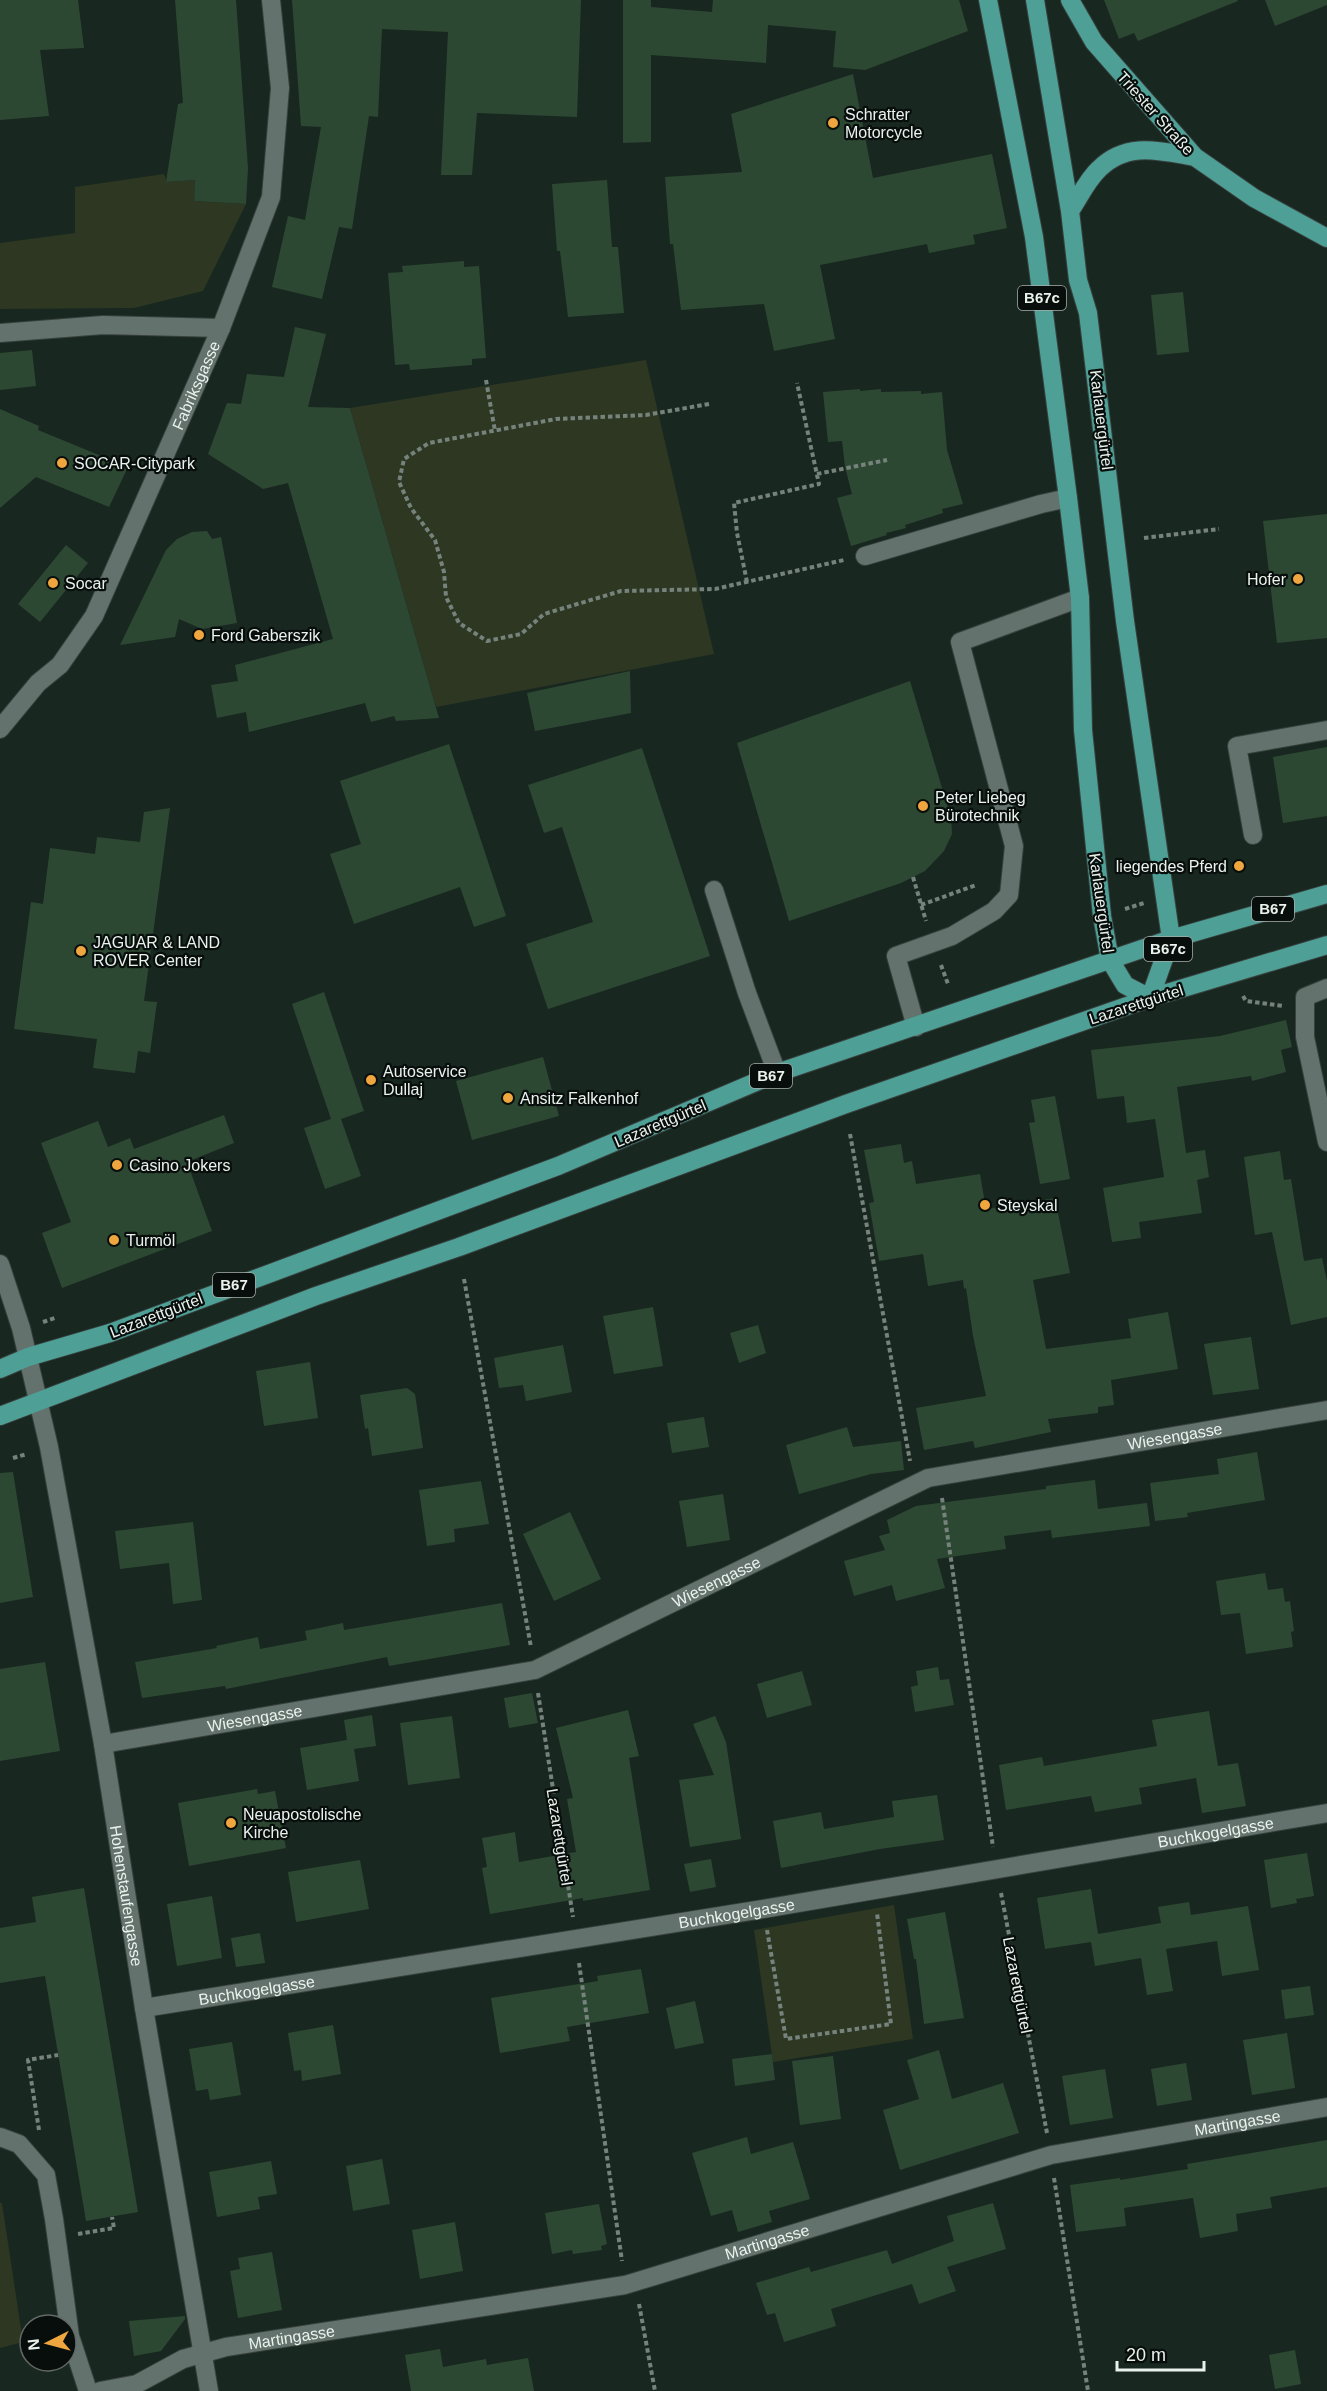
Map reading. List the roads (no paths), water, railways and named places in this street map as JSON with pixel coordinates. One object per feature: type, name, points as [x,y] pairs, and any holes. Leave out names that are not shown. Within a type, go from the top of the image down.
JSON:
[{"type":"main road","name":"Karlauergürtel","points":[[988,0],[1034,237],[1068,498],[1080,598],[1083,730],[1100,896],[1110,960],[1125,985],[1150,998],[1171,939],[1125,621],[1088,313],[1078,280],[1070,212],[1035,0]]},
{"type":"main road","name":"Triester Straße","points":[[1070,0],[1094,42],[1195,157],[1254,198],[1327,238]]},
{"type":"main road","points":[[1070,212],[1098,169],[1124,151],[1159,150],[1195,157]]},
{"type":"main road","name":"Lazarettgürtel","points":[[0,1369],[28,1357],[110,1333],[558,1166],[777,1073],[1171,939],[1327,894]]},
{"type":"main road","name":"Lazarettgürtel","points":[[0,1416],[316,1296],[459,1247],[846,1104],[1150,998],[1327,945]]},
{"type":"street","name":"Fabriksgasse","points":[[0,729],[38,683],[60,665],[94,616],[220,328],[271,197],[280,88],[271,0]]},
{"type":"street","points":[[0,333],[103,325],[220,328]]},
{"type":"street","points":[[865,556],[1068,498]]},
{"type":"street","points":[[916,1027],[896,956],[952,936],[994,911],[1009,895],[1014,846],[960,642],[1080,598]]},
{"type":"street","points":[[1253,835],[1237,746],[1327,730]]},
{"type":"street","points":[[714,890],[747,993],[777,1073]]},
{"type":"street","points":[[1327,988],[1305,997],[1305,1037],[1327,1142]]},
{"type":"street","points":[[0,1264],[21,1328],[39,1402]]},
{"type":"street","name":"Hohenstaufengasse","points":[[39,1402],[103,1744],[144,2008],[209,2391]]},
{"type":"street","name":"Wiesengasse","points":[[103,1744],[535,1671],[928,1478],[1327,1410]]},
{"type":"street","name":"Buchkogelgasse","points":[[144,2008],[763,1909],[1327,1813]]},
{"type":"street","name":"Martingasse","points":[[100,2391],[137,2384],[183,2360],[203,2352],[233,2345],[625,2285],[1051,2155],[1327,2107]]},
{"type":"street","points":[[0,2137],[19,2144],[46,2175],[70,2336],[88,2391]]},
{"type":"place","name":"Schratter Motorcycle","points":[[833,123]]},
{"type":"place","name":"SOCAR-Citypark","points":[[62,463]]},
{"type":"place","name":"Hofer","points":[[1298,579]]},
{"type":"place","name":"Socar","points":[[53,583]]},
{"type":"place","name":"Ford Gaberszik","points":[[199,635]]},
{"type":"place","name":"Peter Liebeg Bürotechnik","points":[[923,806]]},
{"type":"place","name":"liegendes Pferd","points":[[1239,866]]},
{"type":"place","name":"JAGUAR & LAND ROVER Center","points":[[81,951]]},
{"type":"place","name":"Autoservice Dullaj","points":[[371,1080]]},
{"type":"place","name":"Ansitz Falkenhof","points":[[508,1098]]},
{"type":"place","name":"Casino Jokers","points":[[117,1165]]},
{"type":"place","name":"Steyskal","points":[[985,1205]]},
{"type":"place","name":"Turmöl","points":[[114,1240]]},
{"type":"place","name":"Neuapostolische Kirche","points":[[231,1823]]}]
